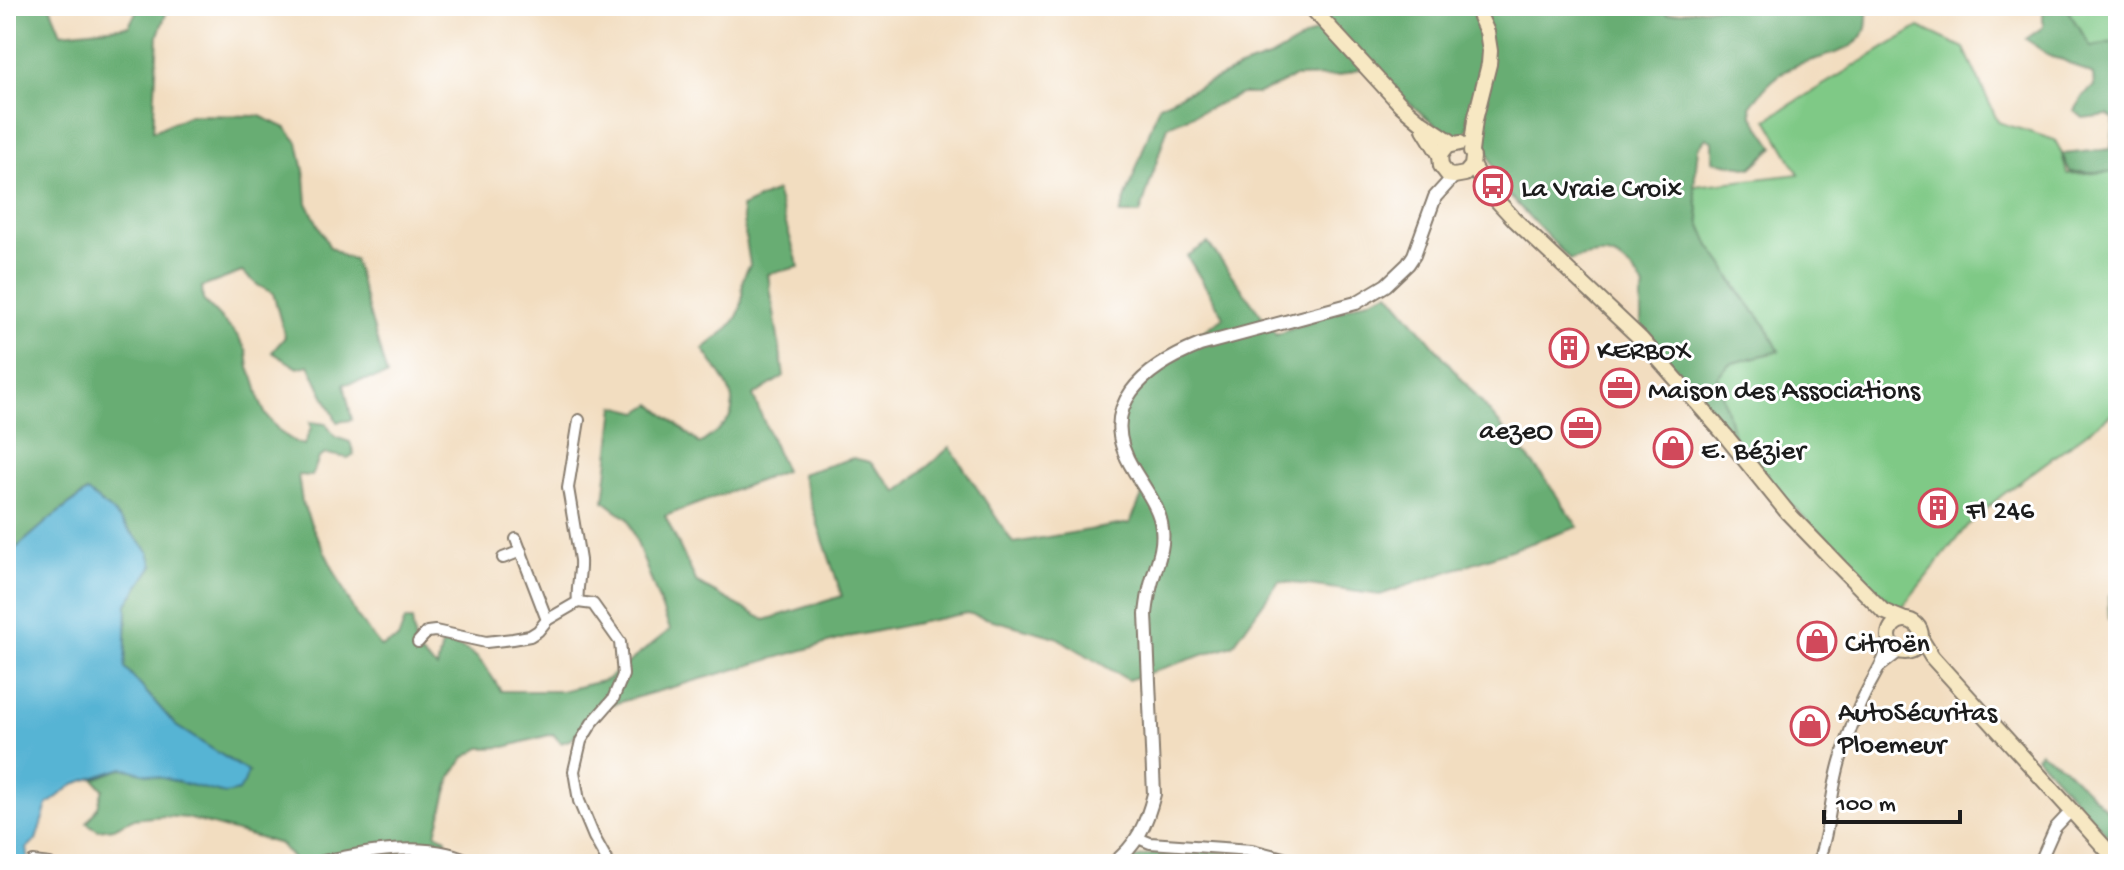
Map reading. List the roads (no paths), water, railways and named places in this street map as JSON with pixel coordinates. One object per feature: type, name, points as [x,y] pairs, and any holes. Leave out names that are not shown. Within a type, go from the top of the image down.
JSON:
[{"type":"main road","points":[[1310,6],[1401,105],[1464,151],[1490,193],[1641,339],[1788,513],[1883,611],[1918,626],[1921,639],[1932,657],[2118,862]]},
{"type":"main road","points":[[1457,176],[1465,174],[1464,151],[1489,64],[1487,32],[1475,6]]},
{"type":"main road","points":[[1420,121],[1444,171],[1490,193]]},
{"type":"main road","points":[[1440,161],[1447,146],[1464,151]]},
{"type":"main road","points":[[1883,611],[1893,647],[1932,657]]},
{"type":"main road","points":[[1890,635],[1896,623],[1905,620]]},
{"type":"main road","points":[[1905,651],[1916,647],[1921,639]]},
{"type":"street","points":[[1394,276],[1418,233],[1426,203],[1437,182],[1440,161]]},
{"type":"street","points":[[1112,864],[1138,838],[1154,794],[1146,614],[1163,530],[1155,506],[1122,448],[1119,426],[1124,406],[1138,381],[1178,354],[1200,345],[1356,303],[1386,285],[1414,255],[1435,197],[1457,176]]},
{"type":"street","points":[[578,602],[580,560],[568,488],[579,420]]},
{"type":"street","points":[[516,539],[547,620]]},
{"type":"street","points":[[503,558],[521,551]]},
{"type":"street","points":[[418,642],[427,632],[435,631],[486,642],[530,636],[547,620],[578,602],[593,604],[620,642],[623,675],[613,699],[581,741],[574,771],[579,801],[609,864]]},
{"type":"street","points":[[1817,864],[1823,850],[1841,758],[1863,698],[1880,667],[1890,635]]},
{"type":"street","points":[[1880,667],[1905,651]]},
{"type":"street","points":[[2039,864],[2055,828],[2071,811]]},
{"type":"street","points":[[1138,838],[1150,843],[1252,850],[1307,864]]},
{"type":"street","points":[[310,864],[350,854],[432,850],[458,854],[475,864]]},
{"type":"street","points":[[33,862],[50,864]]},
{"type":"water","points":[[87,492],[111,510],[149,552],[153,565],[127,604],[125,668],[176,726],[248,772],[239,791],[225,794],[123,768],[74,784],[47,805],[36,840],[27,848],[29,864],[6,864],[6,557]]},
{"type":"place","name":"La Vraie Croix","points":[[1493,186]]},
{"type":"place","name":"KERBOX","points":[[1569,348]]},
{"type":"place","name":"Maison des Associations","points":[[1620,388]]},
{"type":"place","name":"aezeO","points":[[1581,428]]},
{"type":"place","name":"E. Bézier","points":[[1673,448]]},
{"type":"place","name":"Fl 246","points":[[1938,508]]},
{"type":"place","name":"Citroën","points":[[1817,641]]},
{"type":"place","name":"AutoSécuritas Ploemeur","points":[[1810,726]]}]
